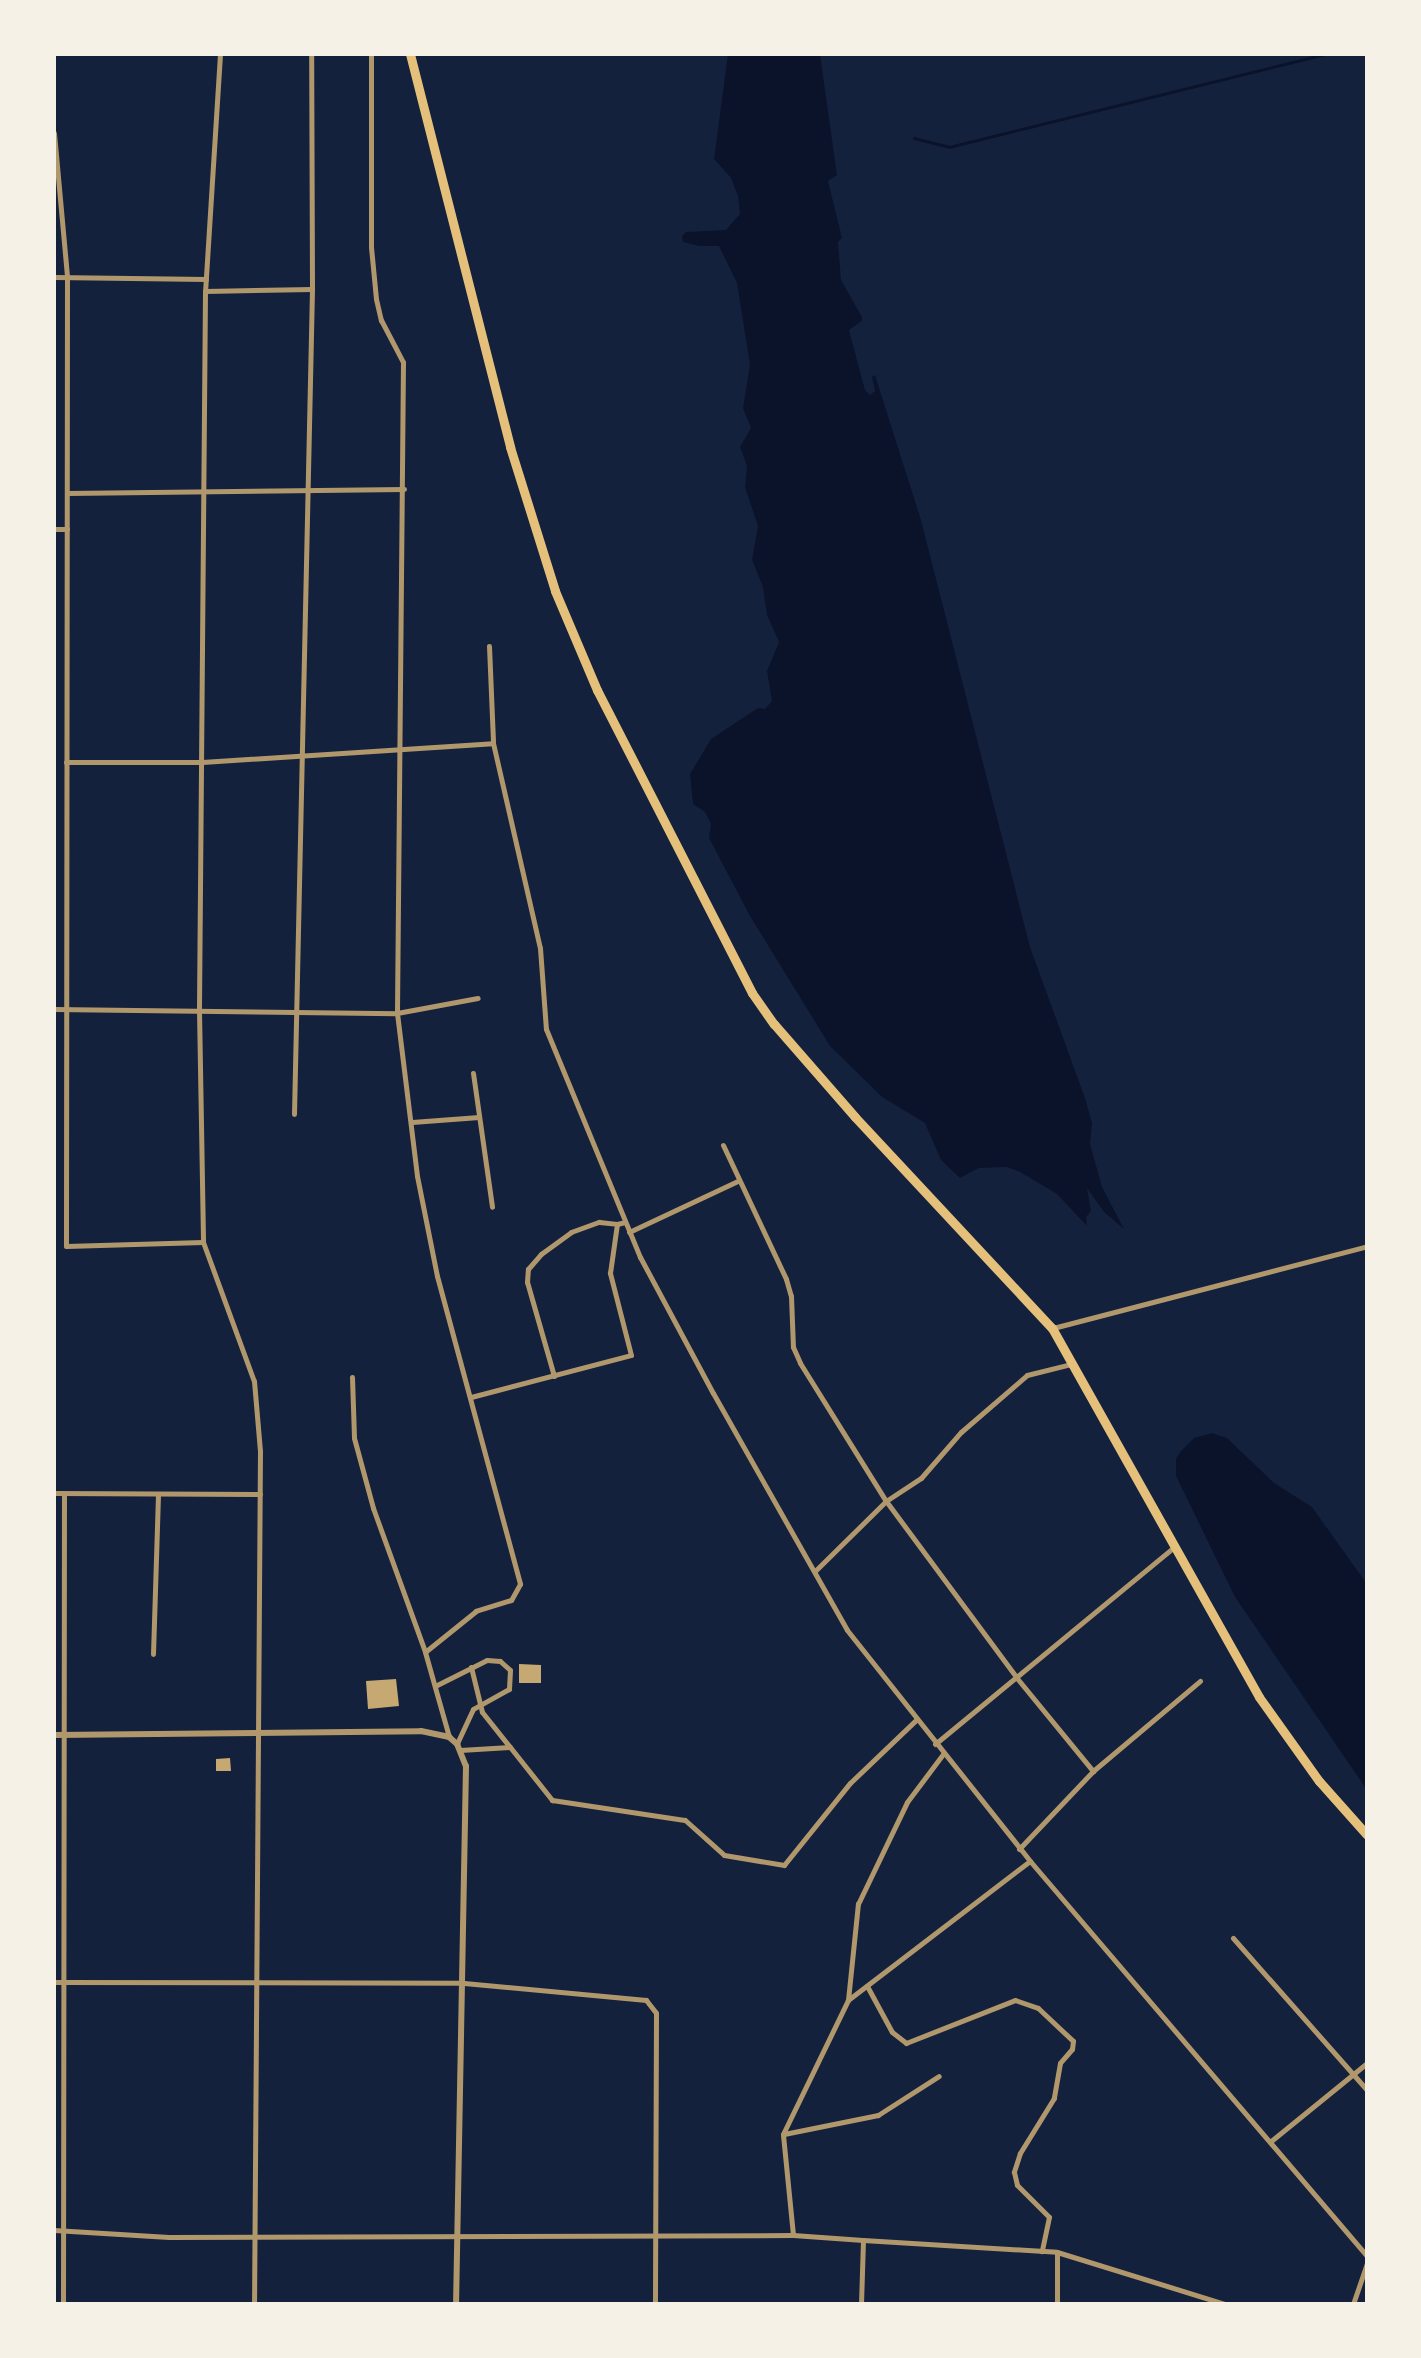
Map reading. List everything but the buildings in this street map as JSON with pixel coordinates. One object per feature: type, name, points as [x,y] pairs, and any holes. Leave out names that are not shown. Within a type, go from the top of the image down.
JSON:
[{"type":"highway","points":[[410,54],[510,447],[540,546],[597,690],[678,854],[752,993],[774,1024],[855,1117],[1052,1328],[1075,1363],[1174,1547],[1270,1715],[1319,1781],[1367,1835]]},
{"type":"street","points":[[220,54],[205,291],[199,1010],[203,1242],[254,1381],[260,1494],[254,2304]]},
{"type":"street","points":[[294,1114],[312,289],[311,54]]},
{"type":"street","points":[[371,56],[371,247],[381,320],[403,362],[397,1013],[417,1176],[437,1276],[520,1588],[507,1603],[473,1614],[425,1652]]},
{"type":"street","points":[[54,133],[67,277],[66,1246],[203,1242]]},
{"type":"street","points":[[54,277],[206,279]]},
{"type":"street","points":[[205,291],[312,289]]},
{"type":"street","points":[[67,493],[404,489]]},
{"type":"street","points":[[54,529],[67,529]]},
{"type":"street","points":[[489,646],[493,743],[542,959],[544,1022],[629,1232],[713,1393],[847,1630],[1019,1849],[1367,2256]]},
{"type":"street","points":[[66,762],[202,762],[493,743]]},
{"type":"street","points":[[54,1009],[397,1013],[478,998]]},
{"type":"street","points":[[473,1073],[492,1207]]},
{"type":"street","points":[[412,1122],[479,1117]]},
{"type":"street","points":[[723,1145],[786,1279],[791,1296],[796,1354],[886,1501],[1016,1677],[1093,1771]]},
{"type":"street","points":[[629,1232],[738,1181]]},
{"type":"street","points":[[554,1376],[527,1282],[528,1269],[571,1232],[599,1222],[625,1222]]},
{"type":"street","points":[[470,1397],[631,1355],[610,1277],[617,1224]]},
{"type":"street","points":[[1052,1328],[1367,1246]]},
{"type":"street","points":[[815,1571],[886,1501],[921,1478],[961,1432],[1027,1375],[1075,1363]]},
{"type":"street","points":[[352,1377],[354,1438],[373,1508],[425,1652],[449,1737],[459,1747],[466,1766],[456,2304]]},
{"type":"street","points":[[54,1493],[260,1494]]},
{"type":"street","points":[[63,2304],[64,1493]]},
{"type":"street","points":[[153,1654],[158,1494]]},
{"type":"street","points":[[935,1744],[1174,1547]]},
{"type":"street","points":[[435,1686],[487,1660],[500,1661],[512,1677],[505,1694],[479,1704],[469,1716],[459,1747]]},
{"type":"street","points":[[471,1667],[486,1720],[552,1800],[685,1820],[724,1855],[787,1865],[850,1783],[916,1720]]},
{"type":"street","points":[[1019,1849],[1093,1771],[1200,1681]]},
{"type":"street","points":[[54,1735],[421,1731],[449,1737]]},
{"type":"street","points":[[459,1747],[510,1747]]},
{"type":"street","points":[[793,2235],[783,2134],[848,2000],[859,1901],[907,1802],[943,1754]]},
{"type":"street","points":[[848,2000],[1030,1861]]},
{"type":"street","points":[[1233,1938],[1367,2090]]},
{"type":"street","points":[[54,1982],[464,1983],[642,1999],[656,2013],[655,2304]]},
{"type":"street","points":[[867,1986],[892,2032],[906,2043],[1015,2000],[1038,2008],[1073,2041],[1072,2049],[1060,2063],[1054,2098],[1020,2153],[1014,2172],[1017,2185],[1049,2217],[1042,2251]]},
{"type":"street","points":[[1271,2141],[1367,2063]]},
{"type":"street","points":[[783,2134],[878,2115],[939,2076]]},
{"type":"street","points":[[54,2230],[169,2237],[793,2235],[1057,2252],[1225,2304]]},
{"type":"street","points":[[861,2304],[863,2240]]},
{"type":"street","points":[[1057,2252],[1057,2304]]},
{"type":"street","points":[[1353,2304],[1367,2263]]},
{"type":"water","points":[[728,54],[820,54],[837,175],[828,181],[842,238],[838,242],[841,280],[862,317],[862,321],[849,330],[865,390],[870,395],[875,391],[872,377],[875,375],[921,520],[1030,947],[1085,1098],[1092,1123],[1090,1144],[1102,1187],[1124,1229],[1104,1212],[1087,1188],[1091,1211],[1086,1217],[1087,1226],[1057,1194],[1020,1172],[1007,1167],[979,1168],[960,1178],[941,1160],[925,1123],[882,1097],[830,1046],[750,916],[709,838],[711,824],[705,812],[693,804],[690,774],[711,739],[758,708],[765,709],[772,701],[767,671],[779,642],[767,615],[763,587],[752,560],[758,526],[745,487],[747,466],[740,447],[751,428],[743,408],[750,365],[737,283],[719,246],[683,242],[682,236],[686,232],[726,230],[740,214],[738,196],[731,178],[714,159]]},
{"type":"water","points":[[1212,1433],[1227,1438],[1274,1483],[1312,1507],[1367,1584],[1367,1790],[1235,1597],[1176,1476],[1176,1459],[1181,1451],[1194,1438]]},
{"type":"waterway","points":[[914,138],[949,147],[1324,54]]}]
